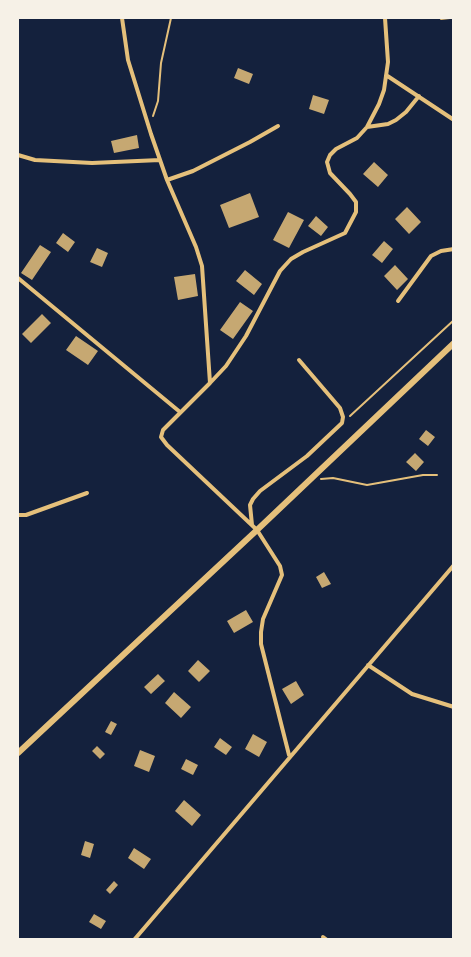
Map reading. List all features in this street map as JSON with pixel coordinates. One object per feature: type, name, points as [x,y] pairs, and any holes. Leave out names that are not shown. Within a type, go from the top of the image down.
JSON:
[{"type":"highway","points":[[18,753],[255,527],[309,480],[454,343]]},
{"type":"street","points":[[122,18],[128,60],[149,126],[167,180],[196,247],[202,266],[210,383]]},
{"type":"street","points":[[289,755],[260,632],[263,620],[282,575],[280,566],[255,527],[167,445],[161,436],[163,430],[226,366],[246,336],[280,272],[291,259],[345,233],[356,212],[356,202],[330,173],[327,162],[330,155],[336,149],[357,138],[367,127],[379,104],[388,62],[385,18]]},
{"type":"street","points":[[386,75],[454,120]]},
{"type":"street","points":[[367,127],[388,124],[396,120],[419,96]]},
{"type":"street","points":[[167,180],[193,171],[278,126]]},
{"type":"street","points":[[18,155],[35,160],[92,163],[160,160]]},
{"type":"street","points":[[398,301],[431,256],[442,250],[454,249]]},
{"type":"street","points":[[18,278],[180,412]]},
{"type":"street","points":[[255,527],[250,505],[252,499],[307,456],[342,423],[343,417],[340,408],[299,360]]},
{"type":"street","points":[[18,514],[26,514],[87,493]]},
{"type":"street","points":[[134,940],[289,755],[454,565]]},
{"type":"street","points":[[368,665],[412,694],[454,707]]},
{"type":"lane","points":[[441,19],[450,18]]},
{"type":"path","points":[[149,126],[158,101],[161,63],[170,18]]},
{"type":"path","points":[[342,423],[454,320]]},
{"type":"path","points":[[309,480],[333,478],[367,485],[424,475],[437,475]]},
{"type":"building","points":[[238,68],[253,74],[249,84],[234,78]]},
{"type":"building","points":[[313,95],[329,100],[324,114],[309,109]]},
{"type":"building","points":[[137,135],[139,148],[114,153],[111,141]]},
{"type":"building","points":[[374,162],[388,175],[378,187],[363,174]]},
{"type":"building","points":[[250,193],[259,217],[229,228],[220,205]]},
{"type":"building","points":[[407,207],[421,222],[409,234],[395,219]]},
{"type":"building","points":[[288,212],[304,220],[289,248],[273,240]]},
{"type":"building","points":[[316,216],[328,227],[321,236],[308,226]]},
{"type":"building","points":[[63,233],[75,242],[68,252],[56,243]]},
{"type":"building","points":[[384,241],[393,249],[382,263],[372,255]]},
{"type":"building","points":[[40,245],[51,252],[32,280],[21,273]]},
{"type":"building","points":[[97,248],[108,253],[102,267],[90,262]]},
{"type":"building","points":[[395,265],[408,279],[397,290],[384,276]]},
{"type":"building","points":[[245,270],[262,284],[254,295],[236,281]]},
{"type":"building","points":[[195,274],[198,296],[178,300],[174,277]]},
{"type":"building","points":[[240,302],[253,311],[233,339],[220,330]]},
{"type":"building","points":[[42,314],[51,323],[31,343],[22,334]]},
{"type":"building","points":[[76,336],[98,351],[88,365],[66,350]]},
{"type":"building","points":[[426,430],[435,437],[428,446],[419,439]]},
{"type":"building","points":[[415,453],[424,462],[416,471],[406,462]]},
{"type":"building","points":[[324,572],[331,584],[322,588],[316,577]]},
{"type":"building","points":[[246,610],[253,622],[234,633],[227,621]]},
{"type":"building","points":[[198,660],[210,671],[199,682],[188,671]]},
{"type":"building","points":[[158,674],[165,681],[151,694],[144,687]]},
{"type":"building","points":[[296,681],[304,695],[291,704],[282,689]]},
{"type":"building","points":[[174,692],[191,707],[181,718],[165,703]]},
{"type":"building","points":[[111,721],[117,724],[111,735],[105,732]]},
{"type":"building","points":[[253,734],[267,742],[259,757],[245,749]]},
{"type":"building","points":[[220,738],[232,747],[226,755],[214,747]]},
{"type":"building","points":[[97,746],[105,754],[100,759],[92,751]]},
{"type":"building","points":[[140,750],[155,756],[149,772],[134,766]]},
{"type":"building","points":[[186,759],[198,765],[193,775],[181,769]]},
{"type":"building","points":[[184,800],[201,815],[192,826],[175,811]]},
{"type":"building","points":[[85,841],[94,844],[90,858],[81,855]]},
{"type":"building","points":[[134,848],[151,859],[144,869],[128,858]]},
{"type":"building","points":[[114,881],[118,885],[110,894],[106,890]]},
{"type":"building","points":[[94,914],[106,921],[101,929],[89,922]]}]
